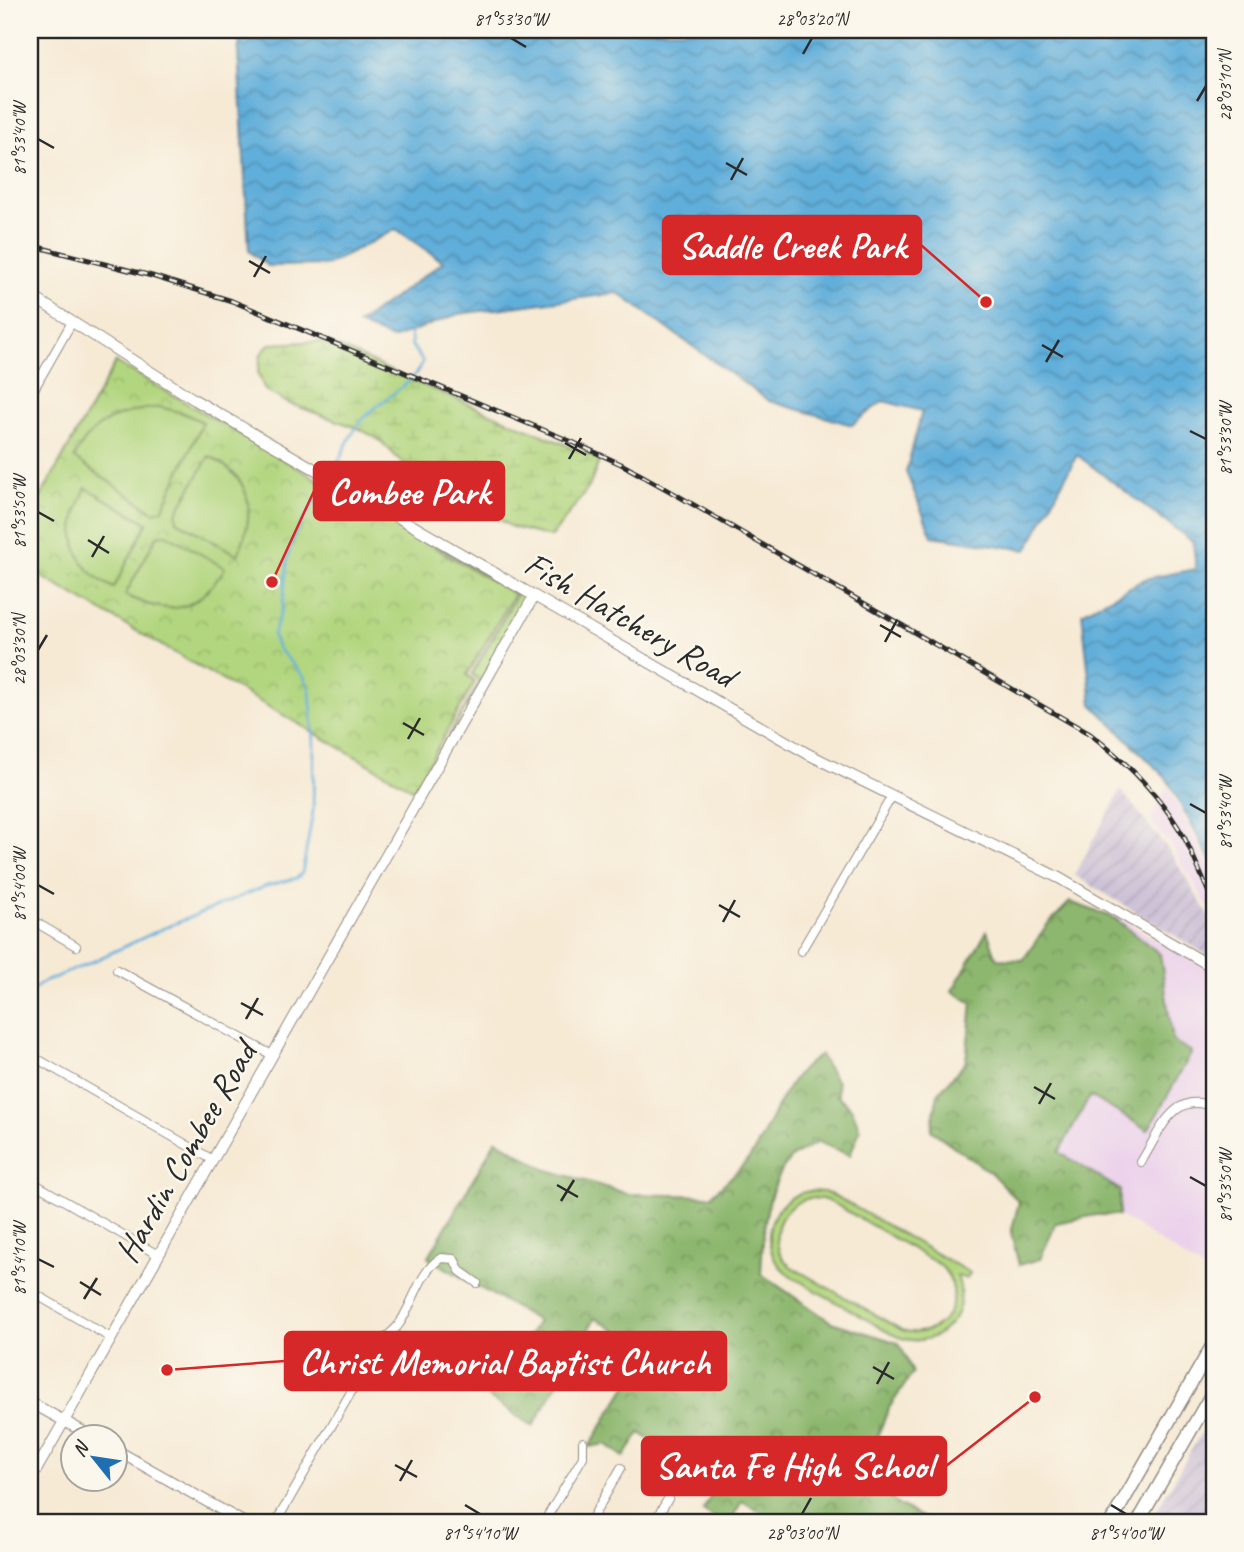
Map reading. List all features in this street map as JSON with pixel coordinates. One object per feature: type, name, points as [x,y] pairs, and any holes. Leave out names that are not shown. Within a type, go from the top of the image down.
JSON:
[{"type":"main road","points":[[1111,1522],[1214,1343]]},
{"type":"main road","points":[[1138,1520],[1214,1390]]},
{"type":"street","name":"Fish Hatchery Road","points":[[30,295],[195,400],[808,754],[1059,878],[1214,968]]},
{"type":"street","points":[[30,396],[72,322]]},
{"type":"street","name":"Hardin Combee Road","points":[[30,1481],[534,596]]},
{"type":"street","points":[[801,951],[892,796]]},
{"type":"street","points":[[30,919],[76,946]]},
{"type":"street","points":[[117,970],[272,1055]]},
{"type":"street","points":[[41,1061],[212,1160]]},
{"type":"street","points":[[1141,1162],[1172,1113],[1181,1104],[1204,1102],[1214,1108]]},
{"type":"street","points":[[30,1181],[158,1255]]},
{"type":"street","points":[[276,1522],[377,1347],[397,1327],[414,1294],[436,1261],[441,1258],[454,1259],[460,1271],[477,1283]]},
{"type":"street","points":[[30,1291],[111,1338]]},
{"type":"street","points":[[30,1402],[64,1421]]},
{"type":"street","points":[[544,1522],[583,1457],[583,1442]]},
{"type":"street","points":[[130,1458],[243,1522]]},
{"type":"street","points":[[590,1522],[621,1468]]},
{"type":"street","points":[[654,1522],[667,1499]]},
{"type":"shaded area","points":[[1167,786],[1214,875],[1214,917],[1173,849],[1150,821]]},
{"type":"shaded area","points":[[1121,790],[1169,850],[1214,924],[1214,959],[1074,875]]},
{"type":"shaded area","points":[[1114,915],[1214,973],[1214,1277],[1119,1215],[1120,1190],[1059,1152],[1091,1096],[1191,1051],[1173,1041],[1160,954],[1114,918]]},
{"type":"shaded area","points":[[1214,1410],[1214,1522],[1150,1522]]},
{"type":"green space","points":[[326,341],[397,374],[600,459],[589,487],[551,537],[512,527],[437,484],[414,475],[381,441],[360,429],[288,403],[265,390],[258,373],[261,354],[269,344]]},
{"type":"green space","points":[[116,362],[514,594],[467,675],[475,681],[414,790],[30,570],[30,516]]},
{"type":"green space","points":[[160,407],[203,422],[162,510],[154,512],[74,458],[90,435],[109,420],[120,415]]},
{"type":"green space","points":[[209,456],[235,475],[247,498],[247,524],[238,555],[177,521],[176,514]]},
{"type":"green space","points":[[86,488],[147,523],[114,588],[88,569],[76,546],[75,518]]},
{"type":"green space","points":[[359,500],[528,597],[420,788],[479,683],[472,674],[517,594]]},
{"type":"green space","points":[[166,534],[225,568],[204,594],[182,607],[157,607],[125,595],[157,536]]},
{"type":"green space","points":[[1070,902],[1114,918],[1160,954],[1173,1041],[1192,1052],[1148,1130],[1090,1096],[1059,1152],[1120,1190],[1119,1215],[1096,1215],[1056,1223],[1040,1259],[1019,1265],[1011,1233],[1019,1202],[991,1173],[931,1130],[938,1094],[966,1061],[972,1003],[952,991],[987,931],[997,959],[1023,960],[1047,925]]},
{"type":"green space","points":[[820,1055],[837,1082],[838,1096],[852,1109],[860,1130],[850,1155],[818,1142],[793,1156],[781,1171],[766,1214],[761,1274],[831,1322],[899,1343],[913,1373],[889,1408],[865,1466],[898,1505],[931,1522],[775,1522],[742,1501],[730,1522],[721,1522],[703,1510],[717,1485],[686,1468],[673,1491],[652,1477],[666,1451],[640,1433],[624,1457],[606,1444],[589,1447],[648,1351],[595,1318],[533,1426],[489,1398],[538,1321],[428,1258],[496,1140],[545,1169],[628,1194],[711,1196],[752,1155],[789,1086],[807,1065]]},
{"type":"green space","points":[[809,1191],[824,1192],[837,1197],[970,1273],[966,1279],[957,1275],[960,1302],[957,1314],[949,1325],[929,1338],[900,1338],[791,1276],[779,1265],[769,1240],[775,1215],[783,1204],[794,1196]],"holes":[[[810,1198],[822,1199],[940,1265],[949,1277],[953,1290],[953,1302],[941,1323],[930,1330],[902,1330],[790,1266],[778,1247],[778,1226],[789,1208]]]},
{"type":"water","points":[[242,30],[1214,30],[1214,867],[1167,779],[1092,704],[1082,613],[1145,579],[1196,569],[1193,542],[1077,455],[1027,550],[932,536],[906,472],[922,411],[883,401],[852,425],[769,401],[618,293],[458,314],[392,339],[358,324],[443,262],[396,229],[327,265],[268,266],[249,251],[238,51]]},
{"type":"waterway","points":[[332,475],[358,425],[371,411],[404,386],[423,362],[412,346],[410,332]]},
{"type":"waterway","points":[[30,992],[42,983],[162,929],[266,886],[297,878],[302,873],[313,812],[314,742],[310,691],[304,677],[277,647],[273,635],[282,609],[288,556],[295,534],[328,480]]},
{"type":"railway","points":[[30,245],[152,276],[232,301],[570,441],[621,464],[668,490],[1090,734],[1131,769],[1166,809],[1185,839],[1214,904]]},
{"type":"place","name":"Saddle Creek Park","points":[[986,302]]},
{"type":"place","name":"Combee Park","points":[[272,582]]},
{"type":"place","name":"Christ Memorial Baptist Church","points":[[167,1370]]},
{"type":"place","name":"Santa Fe High School","points":[[1035,1397]]}]
